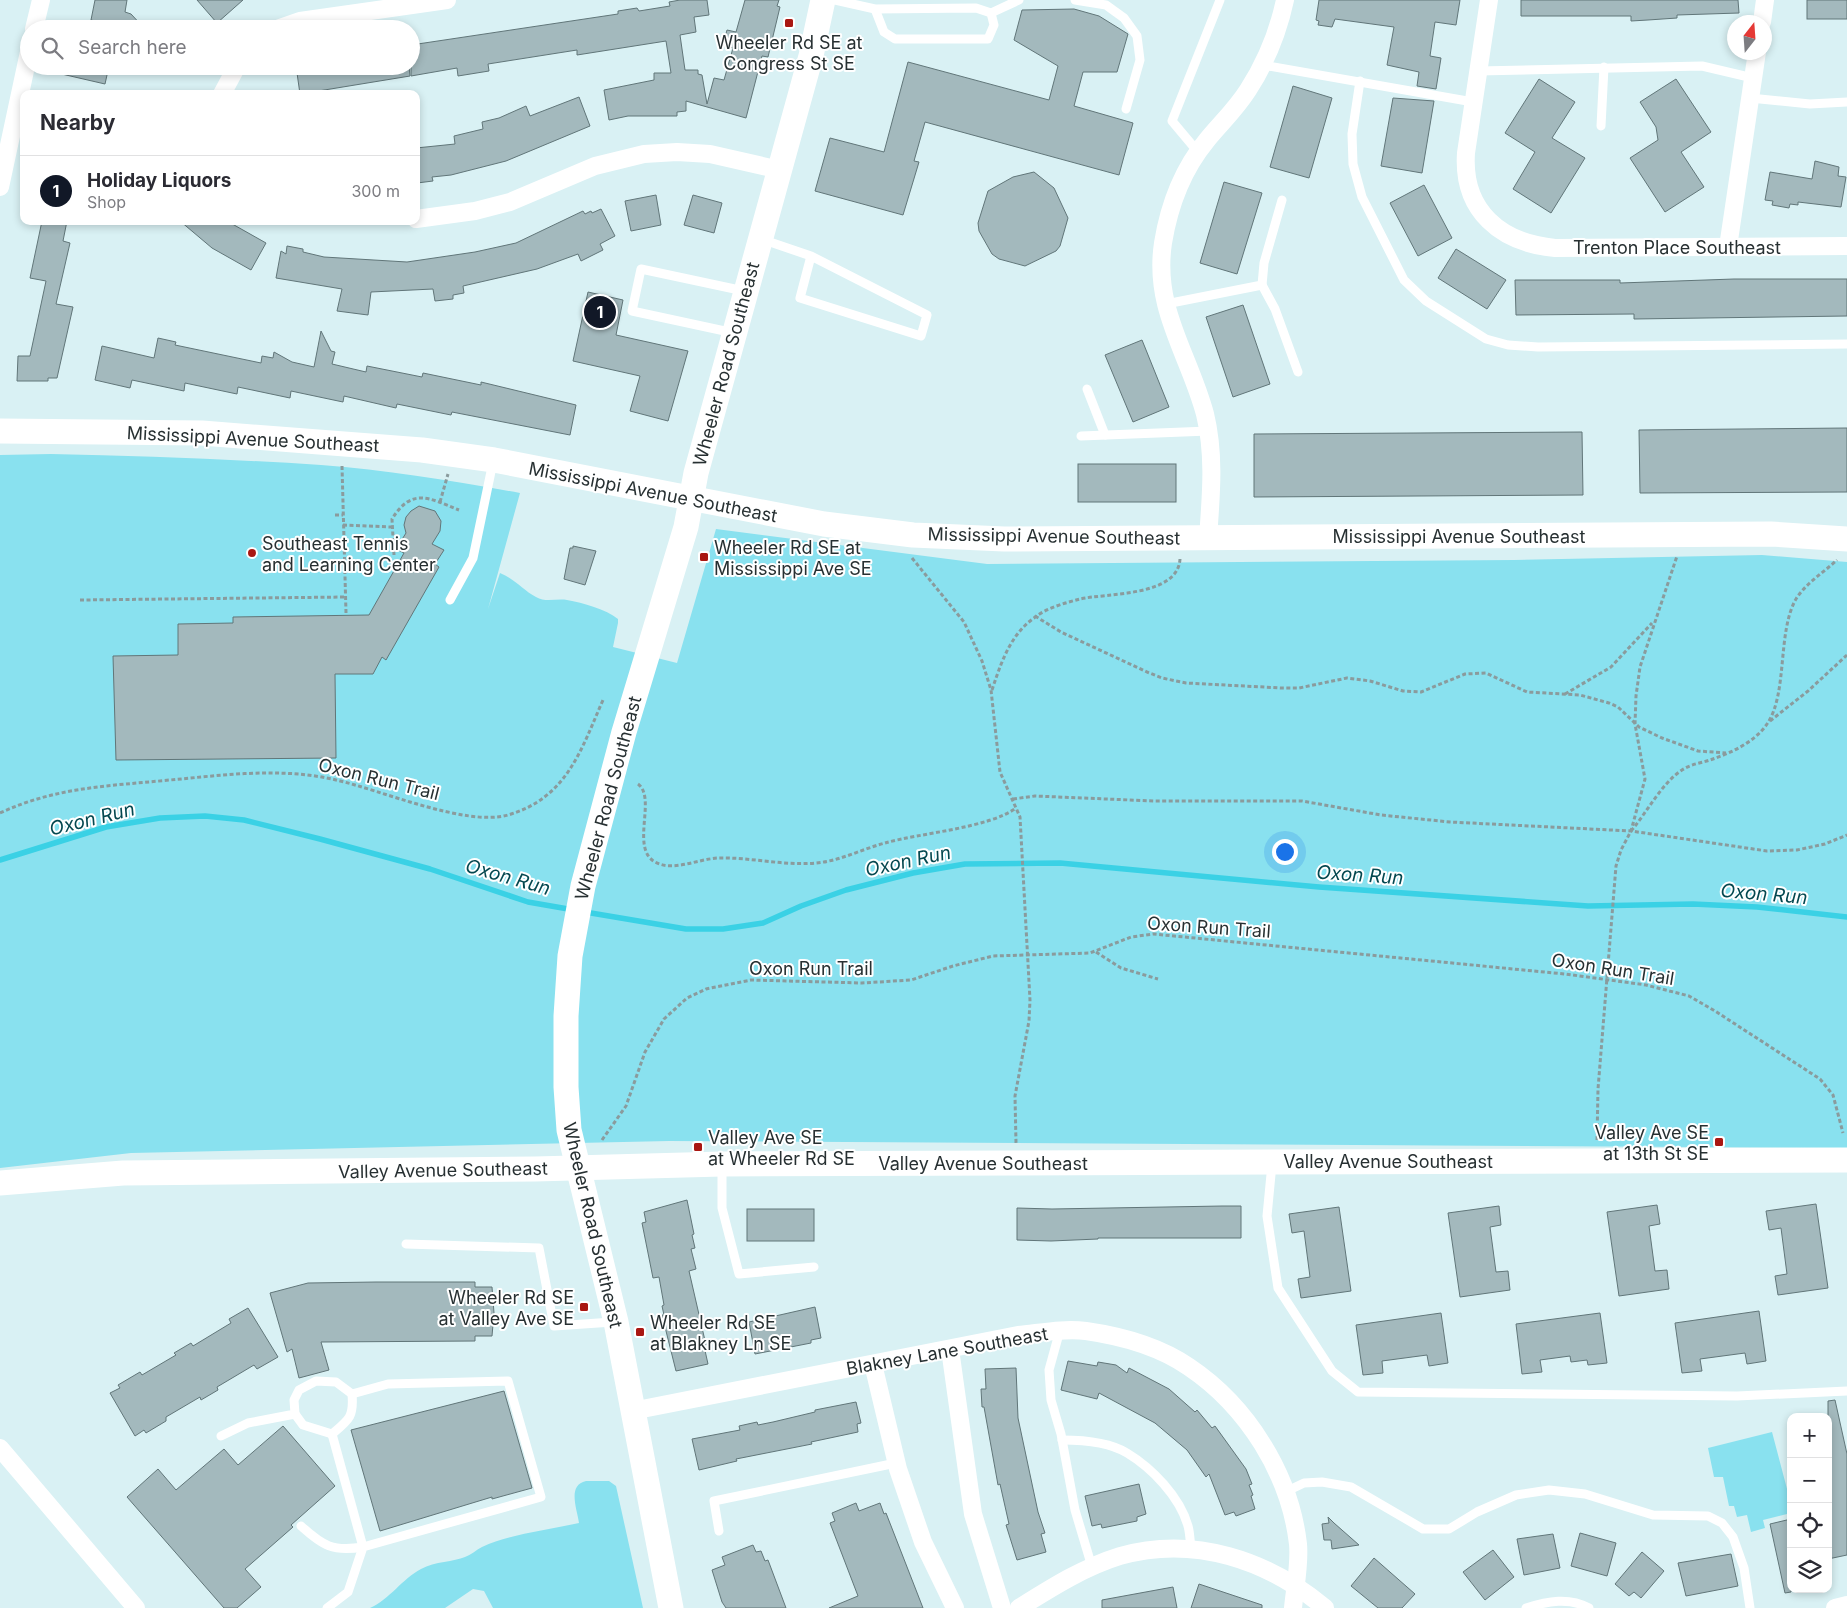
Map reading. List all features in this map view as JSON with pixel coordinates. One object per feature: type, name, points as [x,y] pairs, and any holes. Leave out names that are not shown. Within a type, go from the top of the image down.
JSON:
[{"type":"main road","name":"Wheeler Road Southeast","points":[[671,1608],[616,1322],[569,1130],[566,1072],[566,997],[574,931],[591,856],[624,732],[686,527],[696,473],[811,56],[823,0]]},
{"type":"main road","name":"Mississippi Avenue Southeast","points":[[0,432],[144,431],[241,434],[422,450],[494,460],[824,524],[946,537],[1004,539],[1771,534],[1842,549]]},
{"type":"main road","name":"Valley Avenue Southeast","points":[[0,1183],[123,1173],[579,1168],[722,1164],[1847,1160]]},
{"type":"street","points":[[36,20],[41,0]]},
{"type":"street","points":[[307,20],[447,0]]},
{"type":"street","points":[[1208,538],[1212,465],[1209,431],[1198,393],[1173,331],[1166,304],[1162,260],[1166,229],[1177,192],[1198,152],[1241,100],[1263,65],[1278,28],[1285,0]]},
{"type":"street","name":"Trenton Place Southeast","points":[[1490,0],[1465,162],[1469,188],[1486,218],[1510,236],[1537,246],[1555,248],[1847,246]]},
{"type":"street","points":[[1763,15],[1765,0]]},
{"type":"street","points":[[1728,247],[1756,60]]},
{"type":"street","points":[[23,90],[25,75]]},
{"type":"street","points":[[224,90],[232,75]]},
{"type":"street","points":[[0,187],[20,106]]},
{"type":"street","points":[[420,218],[475,211],[510,202],[595,166],[644,154],[677,152],[710,154],[780,170]]},
{"type":"street","name":"Blakney Lane Southeast","points":[[632,1411],[1018,1335],[1060,1330],[1085,1331],[1136,1341],[1189,1367],[1234,1406],[1260,1440],[1285,1492],[1294,1519],[1298,1546],[1293,1608]]},
{"type":"street","points":[[950,1349],[973,1514],[1002,1608]]},
{"type":"street","points":[[873,1364],[896,1463],[924,1542],[955,1608]]},
{"type":"street","points":[[0,1448],[136,1608]]},
{"type":"street","points":[[1019,1608],[1092,1567],[1136,1552],[1170,1548],[1220,1553],[1250,1562],[1271,1571],[1296,1586],[1325,1608]]},
{"type":"street","points":[[1835,1608],[1847,1605]]},
{"type":"lane","points":[[834,0],[875,9],[976,8],[991,13],[1019,0]]},
{"type":"lane","points":[[1075,0],[1106,5],[1124,18],[1137,36],[1140,60],[1126,109]]},
{"type":"lane","points":[[1198,152],[1172,121],[1220,0]]},
{"type":"lane","points":[[875,9],[884,32],[896,39],[988,39],[994,25],[991,13]]},
{"type":"lane","points":[[1263,65],[1474,102]]},
{"type":"lane","points":[[1478,71],[1702,66],[1753,78]]},
{"type":"lane","points":[[1601,126],[1604,67]]},
{"type":"lane","points":[[1360,81],[1352,134],[1353,164],[1362,197],[1404,280],[1426,301],[1486,339],[1508,346],[1538,347],[1847,344]]},
{"type":"lane","points":[[1750,98],[1810,104],[1847,102]]},
{"type":"lane","points":[[1282,200],[1264,263],[1262,285],[1274,310],[1298,372]]},
{"type":"lane","points":[[761,239],[811,256],[927,315],[921,336],[800,298],[811,256]]},
{"type":"lane","points":[[735,333],[632,311],[641,269],[746,291]]},
{"type":"lane","points":[[1166,304],[1262,285]]},
{"type":"lane","points":[[1087,389],[1105,435]]},
{"type":"lane","points":[[1081,436],[1209,431]]},
{"type":"lane","points":[[450,600],[473,558],[494,460]]},
{"type":"lane","points":[[1272,1162],[1267,1216],[1278,1288],[1332,1371],[1358,1392],[1737,1396],[1847,1391]]},
{"type":"lane","points":[[722,1164],[722,1208],[740,1274],[814,1267]]},
{"type":"lane","points":[[406,1244],[539,1248],[554,1326],[616,1322]]},
{"type":"lane","points":[[1060,1330],[1049,1370],[1051,1400],[1062,1440],[1075,1510],[1092,1567]]},
{"type":"lane","points":[[302,1526],[318,1541],[343,1550],[363,1547],[541,1497],[508,1381],[388,1384],[352,1394]]},
{"type":"lane","points":[[316,1382],[336,1382],[352,1394],[353,1409],[349,1420],[332,1434],[303,1425],[295,1414],[294,1400],[299,1390],[316,1382]]},
{"type":"lane","points":[[221,1436],[248,1423],[295,1414]]},
{"type":"lane","points":[[327,1608],[348,1592],[363,1547],[332,1434]]},
{"type":"lane","points":[[1062,1440],[1085,1440],[1126,1452],[1158,1478],[1181,1508],[1188,1526],[1191,1549]]},
{"type":"lane","points":[[718,1531],[714,1501],[896,1463]]},
{"type":"lane","points":[[1285,1492],[1304,1483],[1322,1482],[1351,1488],[1423,1529],[1449,1529],[1477,1512],[1516,1495],[1549,1490],[1585,1494],[1653,1515],[1708,1516],[1722,1523],[1734,1537],[1744,1568],[1750,1608]]},
{"type":"lane","points":[[1526,1608],[1557,1600],[1580,1602],[1590,1608]]},
{"type":"path","points":[[342,462],[346,613]]},
{"type":"path","points":[[440,502],[448,474]]},
{"type":"path","points":[[394,555],[392,519],[397,510],[410,499],[428,497],[459,510]]},
{"type":"path","points":[[334,515],[343,515]]},
{"type":"path","points":[[343,526],[391,527]]},
{"type":"path","points":[[1768,723],[1779,683],[1792,609],[1805,588],[1842,549]]},
{"type":"path","points":[[1631,831],[1645,779],[1635,724],[1637,683],[1653,623],[1677,556]]},
{"type":"path","points":[[912,558],[964,622],[982,661],[991,690],[998,764],[1020,817],[1030,1010],[1015,1096],[1016,1146]]},
{"type":"path","points":[[991,690],[1008,648],[1021,630],[1036,616],[1080,599],[1157,586],[1171,577],[1178,567],[1180,559]]},
{"type":"path","points":[[80,600],[345,597]]},
{"type":"path","points":[[1036,616],[1061,632],[1139,668],[1162,678],[1186,683],[1299,688],[1347,678],[1370,681],[1403,691],[1421,692],[1465,674],[1475,672],[1486,673],[1526,692],[1580,696],[1618,707],[1635,724],[1650,733],[1687,748],[1726,753]]},
{"type":"path","points":[[1564,694],[1611,667],[1653,623]]},
{"type":"path","points":[[1597,1142],[1598,1089],[1606,978],[1616,866],[1621,850],[1631,831],[1677,773],[1691,765],[1726,753],[1754,738],[1768,723],[1808,691],[1847,655]]},
{"type":"path","name":"Oxon Run Trail","points":[[0,813],[46,795],[78,788],[229,775],[284,774],[336,780],[464,815],[498,817],[532,806],[561,782],[578,758],[603,700]]},
{"type":"path","points":[[638,784],[644,799],[645,851],[652,860],[668,866],[716,858],[793,864],[824,862],[901,839],[995,819],[1016,808]]},
{"type":"path","points":[[1013,799],[1035,796],[1154,802],[1302,801],[1322,803],[1381,815],[1450,822],[1631,831],[1775,851],[1810,848],[1847,835]]},
{"type":"path","name":"Oxon Run Trail","points":[[602,1140],[626,1106],[645,1052],[664,1019],[674,1008],[696,994],[718,986],[751,980],[862,983],[911,980],[966,962],[1003,954],[1096,952],[1132,937],[1167,935],[1606,978],[1660,987],[1689,996],[1820,1079],[1833,1095],[1844,1133]]},
{"type":"path","points":[[1096,952],[1121,968],[1158,979]]},
{"type":"shaded area","points":[[51,454],[321,465],[421,476],[520,493],[488,609],[500,573],[540,599],[573,601],[613,615],[618,619],[618,623],[613,647],[677,663],[716,529],[987,564],[1514,560],[1762,555],[1847,562],[1847,1148],[669,1141],[131,1153],[0,1168],[0,455]]},
{"type":"shaded area","points":[[1772,1432],[1787,1489],[1787,1514],[1763,1520],[1765,1528],[1751,1532],[1747,1515],[1737,1517],[1734,1506],[1729,1506],[1723,1477],[1714,1477],[1708,1448]]},
{"type":"shaded area","points":[[586,1481],[609,1481],[616,1486],[643,1608],[493,1608],[484,1591],[473,1589],[445,1608],[370,1608],[384,1600],[414,1573],[426,1566],[461,1559],[482,1547],[505,1539],[579,1523],[575,1505],[575,1492],[580,1483]]},
{"type":"building","points":[[95,0],[127,0],[125,12],[131,14],[137,20],[91,20]]},
{"type":"building","points":[[197,0],[243,0],[220,20],[214,20]]},
{"type":"building","points":[[707,0],[709,15],[694,17],[696,32],[680,35],[685,70],[698,70],[698,74],[702,75],[707,104],[714,78],[724,80],[733,48],[723,45],[727,30],[736,32],[745,0],[779,0],[777,6],[780,7],[768,57],[762,56],[746,118],[686,101],[686,111],[677,112],[677,116],[628,116],[609,120],[604,90],[654,80],[654,73],[671,73],[666,41],[577,55],[577,50],[488,64],[489,71],[458,76],[457,68],[420,74],[420,44],[618,14],[618,11],[637,8],[639,11],[670,6],[669,2]]},
{"type":"building","points":[[1319,0],[1460,0],[1456,25],[1435,22],[1430,56],[1441,58],[1436,89],[1417,86],[1419,72],[1387,65],[1394,27],[1335,19],[1332,27],[1318,25],[1319,21],[1316,20]]},
{"type":"building","points":[[1521,0],[1738,0],[1739,13],[1677,15],[1677,18],[1631,21],[1631,16],[1521,16]]},
{"type":"building","points":[[1807,0],[1847,0],[1847,19],[1807,19]]},
{"type":"building","points":[[1074,9],[1099,16],[1128,34],[1117,72],[1083,72],[1074,106],[1133,123],[1119,175],[925,122],[914,161],[919,162],[903,215],[815,191],[830,138],[884,152],[908,62],[1049,100],[1058,66],[1014,40],[1022,10]]},
{"type":"building","points":[[66,75],[107,75],[105,84]]},
{"type":"building","points":[[297,75],[410,75],[324,90],[299,90]]},
{"type":"building","points":[[1539,79],[1575,102],[1552,138],[1585,158],[1551,213],[1513,189],[1535,152],[1505,133]]},
{"type":"building","points":[[1676,79],[1711,132],[1681,152],[1704,187],[1665,212],[1630,158],[1658,140],[1656,127],[1640,102]]},
{"type":"building","points":[[1293,86],[1332,98],[1309,178],[1270,167]]},
{"type":"building","points":[[579,97],[590,126],[506,161],[451,175],[432,177],[433,181],[420,183],[420,148],[455,144],[454,136],[483,129],[482,122],[499,118],[526,106],[530,116]]},
{"type":"building","points":[[1393,98],[1434,101],[1422,173],[1381,166]]},
{"type":"building","points":[[1815,161],[1839,167],[1838,176],[1846,177],[1841,207],[1798,202],[1798,205],[1790,204],[1789,208],[1772,205],[1773,201],[1765,200],[1770,172],[1812,179]]},
{"type":"building","points":[[1034,172],[1054,188],[1068,218],[1060,246],[1056,251],[1025,266],[999,259],[992,254],[979,231],[978,223],[988,191],[1013,177]]},
{"type":"building","points":[[1224,182],[1262,193],[1237,274],[1200,263]]},
{"type":"building","points":[[1424,185],[1452,238],[1418,256],[1390,203]]},
{"type":"building","points":[[656,195],[661,225],[631,231],[625,201]]},
{"type":"building","points":[[693,195],[722,203],[714,233],[684,225]]},
{"type":"building","points":[[601,209],[615,236],[600,244],[603,250],[581,261],[578,254],[537,269],[463,286],[464,293],[453,295],[453,299],[435,301],[433,289],[371,292],[368,315],[337,311],[342,289],[276,278],[281,251],[286,254],[287,246],[303,249],[303,252],[324,257],[407,262],[475,252],[516,243],[583,211],[585,214]]},
{"type":"building","points":[[41,225],[66,225],[63,241],[70,243],[56,304],[73,307],[57,378],[48,378],[48,381],[17,381],[18,356],[30,356],[46,281],[30,278]]},
{"type":"building","points":[[185,225],[234,225],[266,243],[251,270],[212,248]]},
{"type":"building","points":[[1456,249],[1506,280],[1487,309],[1438,278]]},
{"type":"building","points":[[1734,279],[1847,279],[1847,316],[1634,319],[1634,314],[1516,315],[1515,280],[1620,280],[1620,283]]},
{"type":"building","points":[[588,292],[623,300],[616,335],[688,351],[668,421],[630,411],[640,376],[573,361]]},
{"type":"building","points":[[1243,305],[1270,384],[1233,397],[1206,317]]},
{"type":"building","points":[[321,331],[331,351],[335,352],[332,364],[366,372],[367,366],[422,377],[423,373],[481,385],[481,382],[576,405],[570,435],[452,412],[451,415],[397,404],[396,408],[344,396],[343,402],[291,391],[290,398],[238,387],[237,394],[185,383],[184,391],[132,380],[130,388],[95,380],[102,346],[154,358],[158,338],[176,342],[175,345],[261,363],[262,356],[273,358],[274,352],[292,362],[314,367]]},
{"type":"building","points":[[1142,340],[1169,407],[1133,422],[1105,355]]},
{"type":"building","points":[[1847,428],[1847,492],[1640,493],[1639,430]]},
{"type":"building","points":[[1582,432],[1583,495],[1254,497],[1254,434]]},
{"type":"building","points":[[1078,464],[1176,464],[1176,502],[1078,502]]},
{"type":"building","points":[[419,506],[435,511],[441,521],[440,531],[432,544],[444,550],[435,564],[439,567],[386,660],[382,657],[373,674],[335,674],[336,758],[116,760],[113,656],[178,655],[178,624],[233,623],[233,617],[369,615],[404,553],[396,549],[406,533],[404,525],[406,517]]},
{"type":"building","points":[[573,546],[596,551],[585,585],[564,579],[570,548],[573,548]]},
{"type":"building","points":[[687,1200],[694,1234],[692,1235],[695,1248],[691,1249],[696,1269],[689,1271],[706,1345],[704,1346],[708,1364],[676,1371],[662,1315],[664,1315],[662,1306],[664,1305],[659,1277],[653,1278],[642,1223],[646,1222],[644,1212]]},
{"type":"building","points":[[1816,1204],[1828,1288],[1778,1295],[1775,1276],[1787,1274],[1781,1228],[1769,1230],[1766,1211]]},
{"type":"building","points":[[1657,1205],[1660,1224],[1649,1226],[1655,1271],[1667,1270],[1669,1289],[1619,1296],[1607,1212]]},
{"type":"building","points":[[1241,1206],[1241,1238],[1017,1240],[1017,1208]]},
{"type":"building","points":[[1499,1206],[1501,1225],[1490,1227],[1496,1272],[1508,1271],[1510,1290],[1460,1297],[1448,1213]]},
{"type":"building","points":[[1339,1207],[1351,1291],[1301,1298],[1298,1279],[1310,1277],[1304,1231],[1292,1233],[1289,1214]]},
{"type":"building","points":[[747,1209],[814,1209],[814,1241],[747,1241]]},
{"type":"building","points":[[475,1282],[475,1287],[492,1287],[494,1313],[492,1336],[475,1336],[475,1341],[321,1342],[329,1370],[299,1378],[292,1349],[287,1352],[270,1293],[308,1283]]},
{"type":"building","points":[[815,1307],[821,1338],[811,1340],[811,1343],[755,1354],[749,1322]]},
{"type":"building","points":[[248,1308],[278,1357],[257,1369],[254,1365],[217,1387],[218,1390],[201,1400],[200,1397],[166,1417],[166,1421],[146,1433],[144,1430],[135,1436],[110,1393],[120,1388],[118,1385],[140,1372],[142,1375],[176,1355],[174,1353],[191,1343],[193,1346],[231,1323],[229,1319]]},
{"type":"building","points":[[1759,1311],[1766,1361],[1747,1364],[1745,1353],[1700,1359],[1702,1371],[1682,1373],[1675,1323]]},
{"type":"building","points":[[1441,1313],[1448,1363],[1429,1366],[1427,1355],[1382,1361],[1383,1373],[1363,1375],[1356,1325]]},
{"type":"building","points":[[1600,1313],[1607,1363],[1588,1365],[1587,1360],[1571,1362],[1570,1356],[1540,1360],[1542,1372],[1522,1374],[1516,1324]]},
{"type":"building","points":[[1068,1361],[1097,1366],[1098,1362],[1116,1365],[1127,1373],[1129,1368],[1169,1389],[1195,1412],[1197,1410],[1212,1428],[1215,1426],[1246,1469],[1252,1484],[1249,1485],[1255,1509],[1236,1516],[1234,1512],[1225,1515],[1209,1474],[1206,1477],[1187,1450],[1155,1423],[1099,1393],[1097,1399],[1061,1390]]},
{"type":"building","points":[[1016,1368],[1018,1418],[1038,1512],[1045,1533],[1041,1534],[1046,1552],[1017,1560],[1006,1525],[1009,1524],[1000,1484],[998,1485],[984,1407],[982,1407],[981,1389],[986,1389],[985,1369]]},
{"type":"building","points":[[504,1391],[532,1488],[492,1499],[492,1497],[380,1531],[351,1430]]},
{"type":"building","points":[[1835,1400],[1847,1454],[1847,1555],[1832,1558],[1832,1413],[1828,1413],[1828,1401]]},
{"type":"building","points":[[856,1402],[861,1423],[857,1424],[858,1432],[811,1442],[812,1444],[736,1459],[737,1461],[699,1470],[692,1439],[740,1430],[739,1426],[757,1422],[758,1425],[773,1422],[815,1412],[815,1410]]},
{"type":"building","points":[[283,1426],[335,1486],[291,1525],[293,1527],[245,1569],[261,1587],[237,1608],[224,1608],[127,1497],[158,1469],[176,1490],[224,1449],[238,1465]]},
{"type":"building","points":[[1139,1484],[1146,1514],[1137,1517],[1137,1521],[1102,1528],[1101,1524],[1092,1526],[1085,1496]]},
{"type":"building","points":[[856,1503],[859,1511],[880,1503],[884,1514],[886,1513],[923,1608],[829,1608],[858,1596],[830,1523],[835,1521],[832,1513]]},
{"type":"building","points":[[1328,1517],[1359,1545],[1332,1549],[1331,1540],[1324,1540],[1322,1524],[1329,1523]]},
{"type":"building","points":[[1787,1520],[1787,1593],[1785,1593],[1770,1524]]},
{"type":"building","points":[[1580,1533],[1616,1543],[1607,1576],[1571,1566]]},
{"type":"building","points":[[1553,1534],[1560,1568],[1524,1575],[1517,1539]]},
{"type":"building","points":[[753,1545],[756,1552],[761,1551],[765,1561],[768,1560],[786,1608],[726,1608],[722,1602],[712,1570],[725,1565],[722,1557]]},
{"type":"building","points":[[1493,1550],[1514,1577],[1485,1600],[1463,1572]]},
{"type":"building","points":[[1642,1552],[1664,1571],[1641,1598],[1634,1592],[1629,1596],[1615,1584]]},
{"type":"building","points":[[1731,1554],[1738,1586],[1686,1596],[1678,1563]]},
{"type":"building","points":[[1374,1558],[1415,1594],[1402,1608],[1378,1608],[1351,1586]]},
{"type":"building","points":[[1199,1584],[1262,1605],[1262,1608],[1191,1608]]},
{"type":"building","points":[[1173,1587],[1177,1608],[1102,1608],[1102,1600]]},
{"type":"waterway","name":"Oxon Run","points":[[0,860],[106,827],[160,818],[205,816],[244,820],[320,839],[430,869],[528,902],[574,910]]},
{"type":"waterway","name":"Oxon Run","points":[[585,912],[686,929],[723,929],[763,923],[801,906],[846,890],[913,873],[965,864],[1060,863],[1319,887],[1588,906],[1693,904],[1757,907],[1847,917]]},
{"type":"place","name":"Wheeler Rd SE at Congress St SE","points":[[789,23]]},
{"type":"place","name":"Holiday Liquors","points":[[600,312]]},
{"type":"place","name":"Southeast Tennis and Learning Center","points":[[252,553]]},
{"type":"place","name":"Wheeler Rd SE at Mississippi Ave SE","points":[[704,557]]},
{"type":"place","name":"Valley Ave SE at 13th St SE","points":[[1719,1142]]},
{"type":"place","name":"Valley Ave SE at Wheeler Rd SE","points":[[698,1147]]},
{"type":"place","name":"Wheeler Rd SE at Valley Ave SE","points":[[584,1307]]},
{"type":"place","name":"Wheeler Rd SE at Blakney Ln SE","points":[[640,1332]]}]
